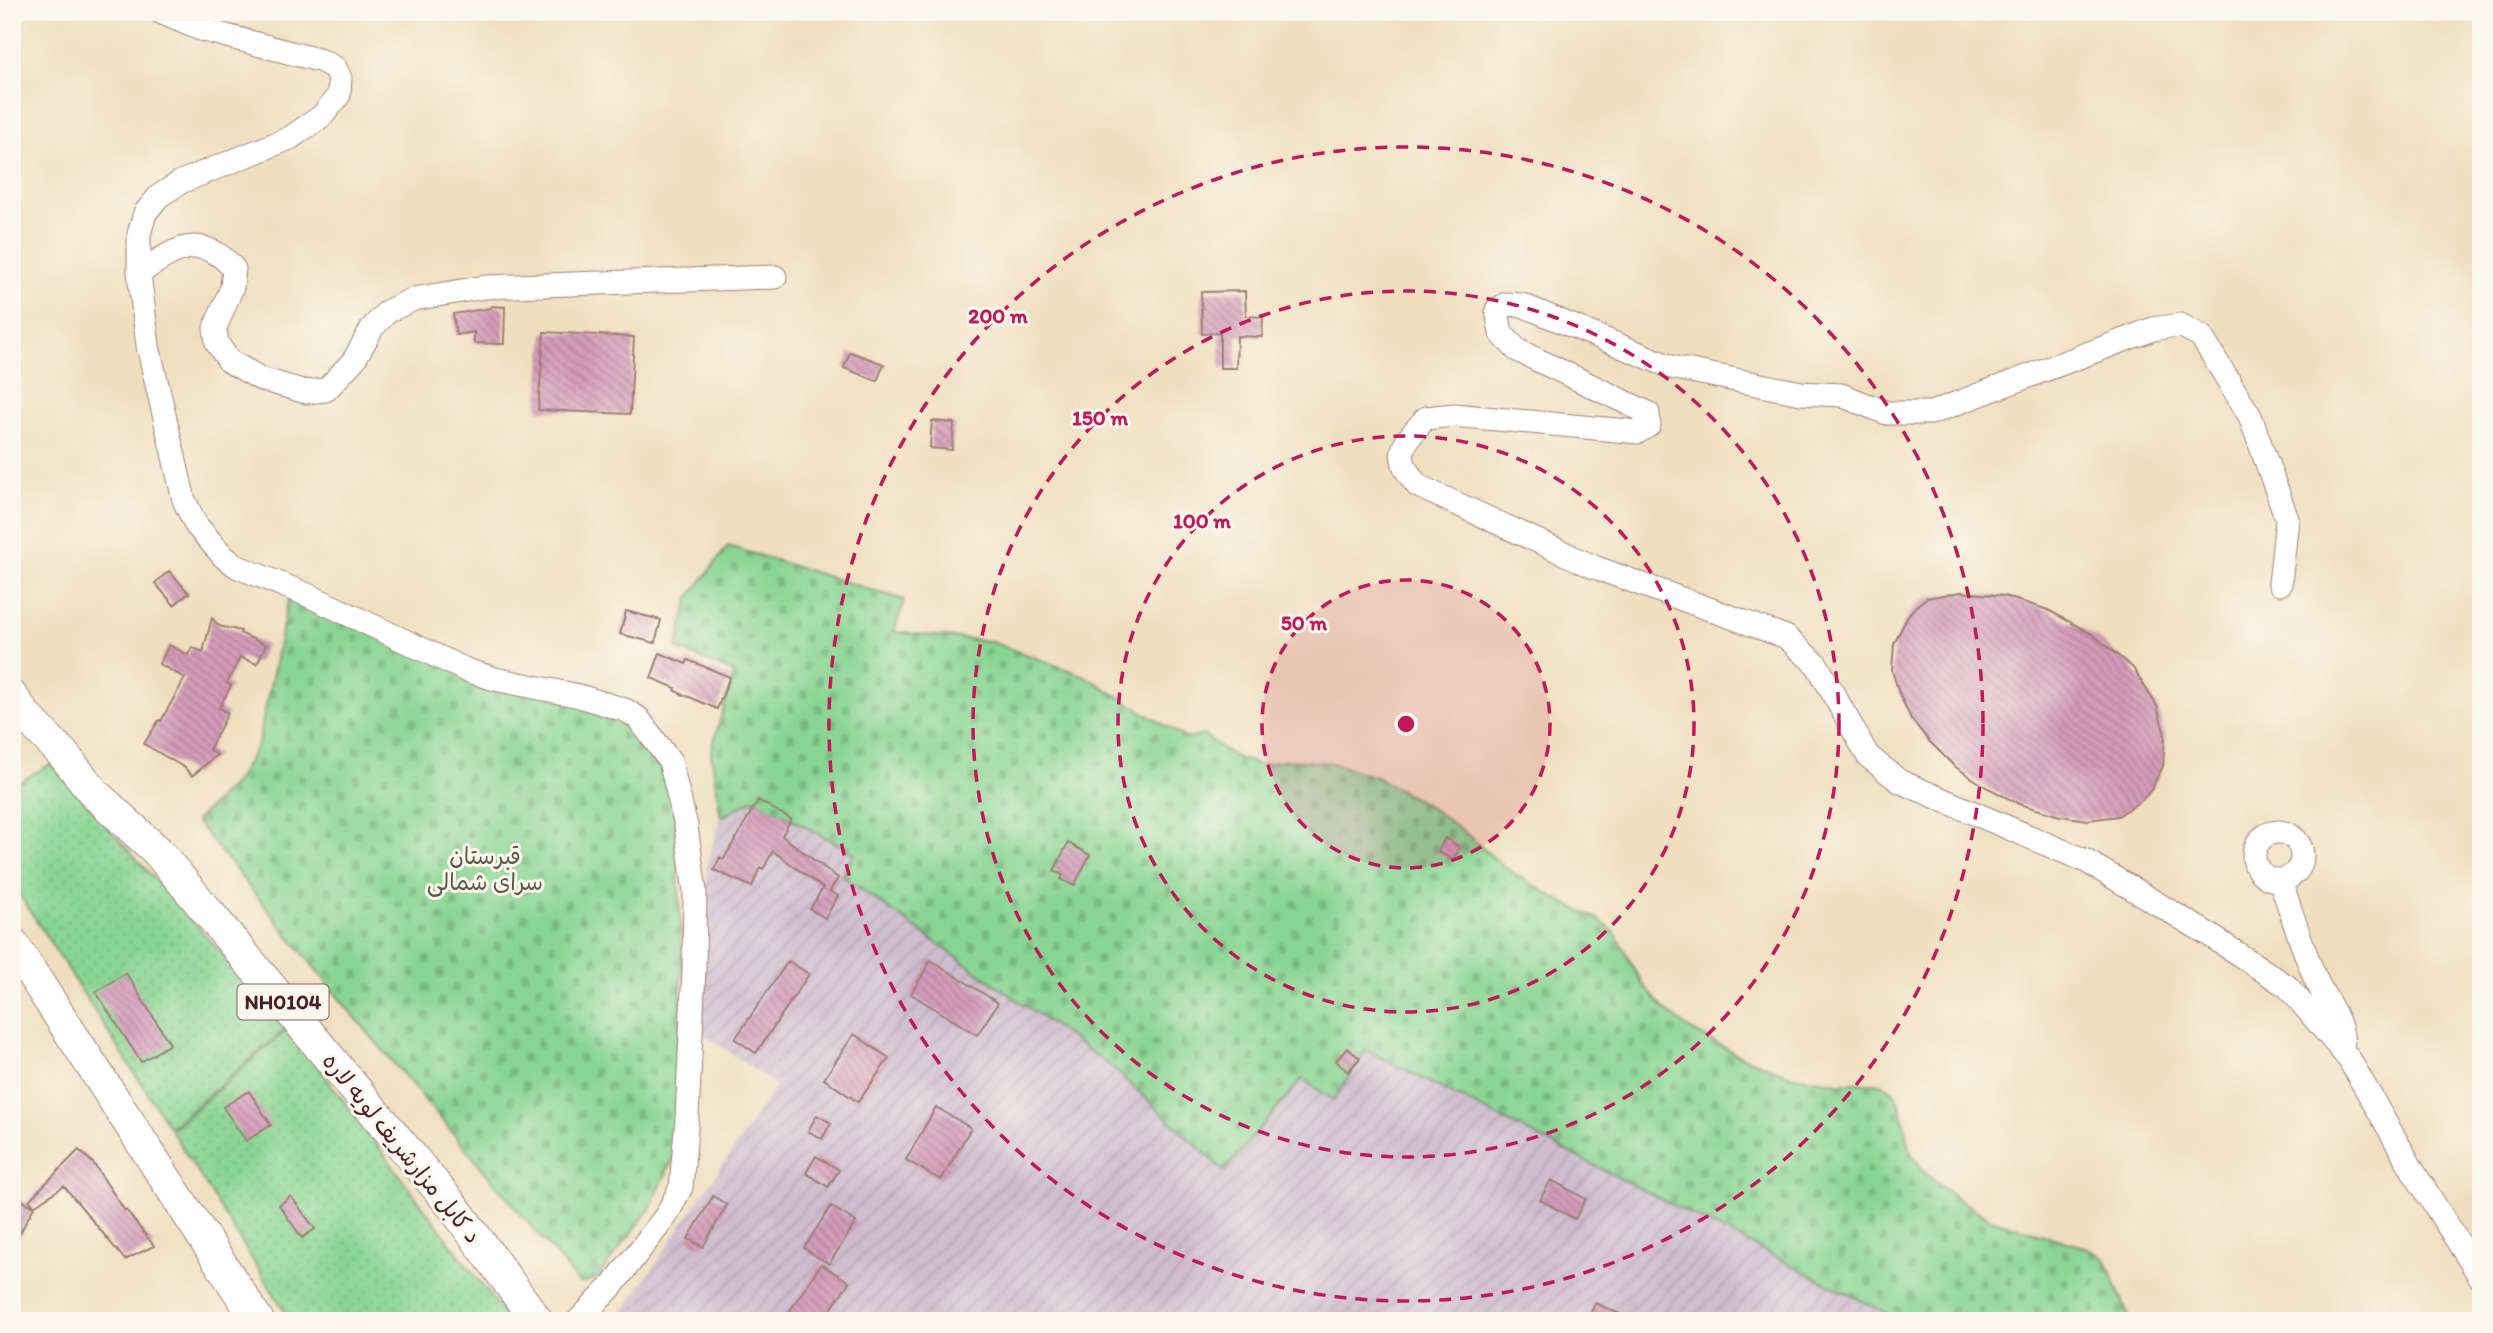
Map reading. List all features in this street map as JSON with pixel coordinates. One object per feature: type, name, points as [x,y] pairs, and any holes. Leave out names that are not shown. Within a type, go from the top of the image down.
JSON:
[{"type":"highway","name":"د کابل مزارشریف لویه لاره","points":[[14,703],[63,754],[95,794],[158,852],[455,1209],[537,1321]]},
{"type":"highway","points":[[12,943],[258,1321]]},
{"type":"street","points":[[160,12],[224,36],[322,61],[335,68],[340,78],[339,95],[322,116],[290,138],[181,182],[159,196],[145,214],[139,234],[139,273],[148,346],[184,500],[196,525],[224,557],[238,567],[310,596],[466,670],[495,679],[579,696],[625,710],[638,718],[670,761],[686,826],[695,892],[688,1105],[681,1187],[666,1216],[611,1287],[578,1321]]},
{"type":"street","points":[[139,273],[167,254],[189,247],[206,247],[222,254],[234,269],[232,286],[215,328],[217,343],[229,361],[261,379],[306,392],[326,390],[354,360],[372,328],[388,312],[414,299],[485,287],[775,277]]},
{"type":"street","points":[[2280,584],[2287,519],[2250,416],[2201,337],[2180,325],[2153,329],[1931,413],[1887,413],[1841,395],[1801,393],[1671,367],[1522,305],[1506,304],[1497,310],[1501,333],[1517,350],[1648,413],[1649,425],[1638,432],[1453,415],[1426,418],[1410,435],[1402,452],[1404,469],[1418,486],[1594,567],[1786,637],[1817,665],[1868,756],[1899,781],[2086,861],[2208,934],[2288,987],[2342,1051],[2481,1278]]},
{"type":"street","points":[[2280,880],[2316,979],[2339,1023],[2344,1041],[2342,1051]]},
{"type":"shaded area","points":[[754,799],[854,853],[843,876],[1112,1067],[1224,1171],[1302,1079],[1366,1049],[1902,1321],[617,1321],[776,1086],[701,1031],[707,865],[721,817]]},
{"type":"green space","points":[[728,546],[904,600],[894,632],[989,641],[1085,676],[1187,739],[1203,735],[1235,757],[1260,765],[1286,760],[1329,762],[1378,778],[1425,804],[1462,830],[1504,867],[1560,901],[1598,919],[1615,933],[1643,985],[1663,1008],[1689,1029],[1740,1056],[1793,1076],[1838,1083],[1881,1083],[1893,1091],[1900,1105],[1911,1153],[1927,1175],[1990,1219],[2087,1248],[2105,1259],[2131,1321],[1902,1321],[1366,1050],[1334,1100],[1302,1079],[1224,1171],[1112,1067],[842,876],[854,853],[754,799],[721,817],[711,751],[734,673],[677,649],[689,598]]},
{"type":"green space","name":"قبرستان سرای شمالی","points":[[291,587],[493,674],[621,707],[674,765],[682,960],[676,1153],[649,1210],[597,1278],[580,1284],[344,1004],[196,821],[237,780],[258,744]]},
{"type":"green space","points":[[51,764],[288,1027],[170,1128],[12,883],[12,786]]},
{"type":"green space","points":[[289,1028],[509,1321],[291,1321],[171,1130]]},
{"type":"building","points":[[1245,291],[1246,316],[1263,317],[1262,337],[1237,336],[1236,368],[1220,368],[1220,333],[1202,334],[1201,292]]},
{"type":"building","points":[[491,306],[505,307],[504,344],[474,343],[474,332],[456,335],[453,314]]},
{"type":"building","points":[[544,332],[634,337],[630,414],[538,410]]},
{"type":"building","points":[[850,352],[884,364],[877,381],[844,368]]},
{"type":"building","points":[[932,421],[954,423],[952,450],[930,448]]},
{"type":"building","points":[[169,571],[189,593],[174,605],[155,583]]},
{"type":"building","points":[[1961,592],[2004,596],[2048,610],[2092,634],[2133,668],[2157,706],[2165,736],[2163,766],[2151,790],[2142,800],[2118,816],[2088,820],[2060,816],[2019,804],[1986,787],[1954,766],[1929,741],[1911,719],[1899,693],[1892,670],[1894,644],[1908,615],[1917,605],[1927,598]]},
{"type":"building","points":[[626,611],[661,620],[655,643],[620,634]]},
{"type":"building","points":[[212,618],[219,626],[241,631],[240,633],[266,645],[257,664],[240,657],[227,683],[231,686],[219,708],[228,713],[209,750],[217,755],[192,776],[185,768],[144,744],[159,720],[161,721],[185,678],[159,664],[169,645],[188,655],[192,647],[203,652]]},
{"type":"building","points":[[660,653],[686,664],[688,660],[730,677],[717,709],[651,678]]},
{"type":"building","points":[[758,800],[791,819],[782,836],[838,878],[830,891],[838,896],[825,918],[810,909],[823,888],[773,851],[763,869],[760,867],[752,887],[714,870],[720,857],[724,859]]},
{"type":"building","points":[[1445,838],[1460,847],[1453,860],[1438,852]]},
{"type":"building","points":[[1068,843],[1090,855],[1074,886],[1061,879],[1063,875],[1054,871]]},
{"type":"building","points":[[931,960],[998,1003],[977,1035],[911,994]]},
{"type":"building","points":[[788,961],[809,974],[756,1053],[735,1039]]},
{"type":"building","points":[[126,973],[170,1044],[141,1062],[96,992]]},
{"type":"building","points":[[854,1034],[889,1058],[858,1102],[824,1079]]},
{"type":"building","points":[[1347,1048],[1360,1058],[1348,1072],[1336,1061]]},
{"type":"building","points":[[249,1091],[271,1125],[246,1141],[223,1107]]},
{"type":"building","points":[[936,1107],[971,1128],[941,1180],[906,1160]]},
{"type":"building","points":[[817,1115],[831,1123],[822,1139],[808,1131]]},
{"type":"building","points":[[79,1150],[93,1163],[125,1211],[154,1246],[125,1260],[64,1186],[34,1206],[29,1200]]},
{"type":"building","points":[[816,1156],[839,1170],[828,1187],[806,1173]]},
{"type":"building","points":[[1551,1180],[1586,1199],[1575,1219],[1540,1200]]},
{"type":"building","points":[[12,1195],[34,1207],[12,1248]]},
{"type":"building","points":[[291,1196],[315,1229],[302,1238],[279,1205]]},
{"type":"building","points":[[713,1196],[727,1205],[703,1247],[688,1239]]},
{"type":"building","points":[[831,1206],[856,1222],[829,1264],[804,1248]]},
{"type":"building","points":[[821,1264],[849,1282],[823,1321],[783,1321]]},
{"type":"building","points":[[1595,1303],[1636,1321],[1587,1321]]}]
